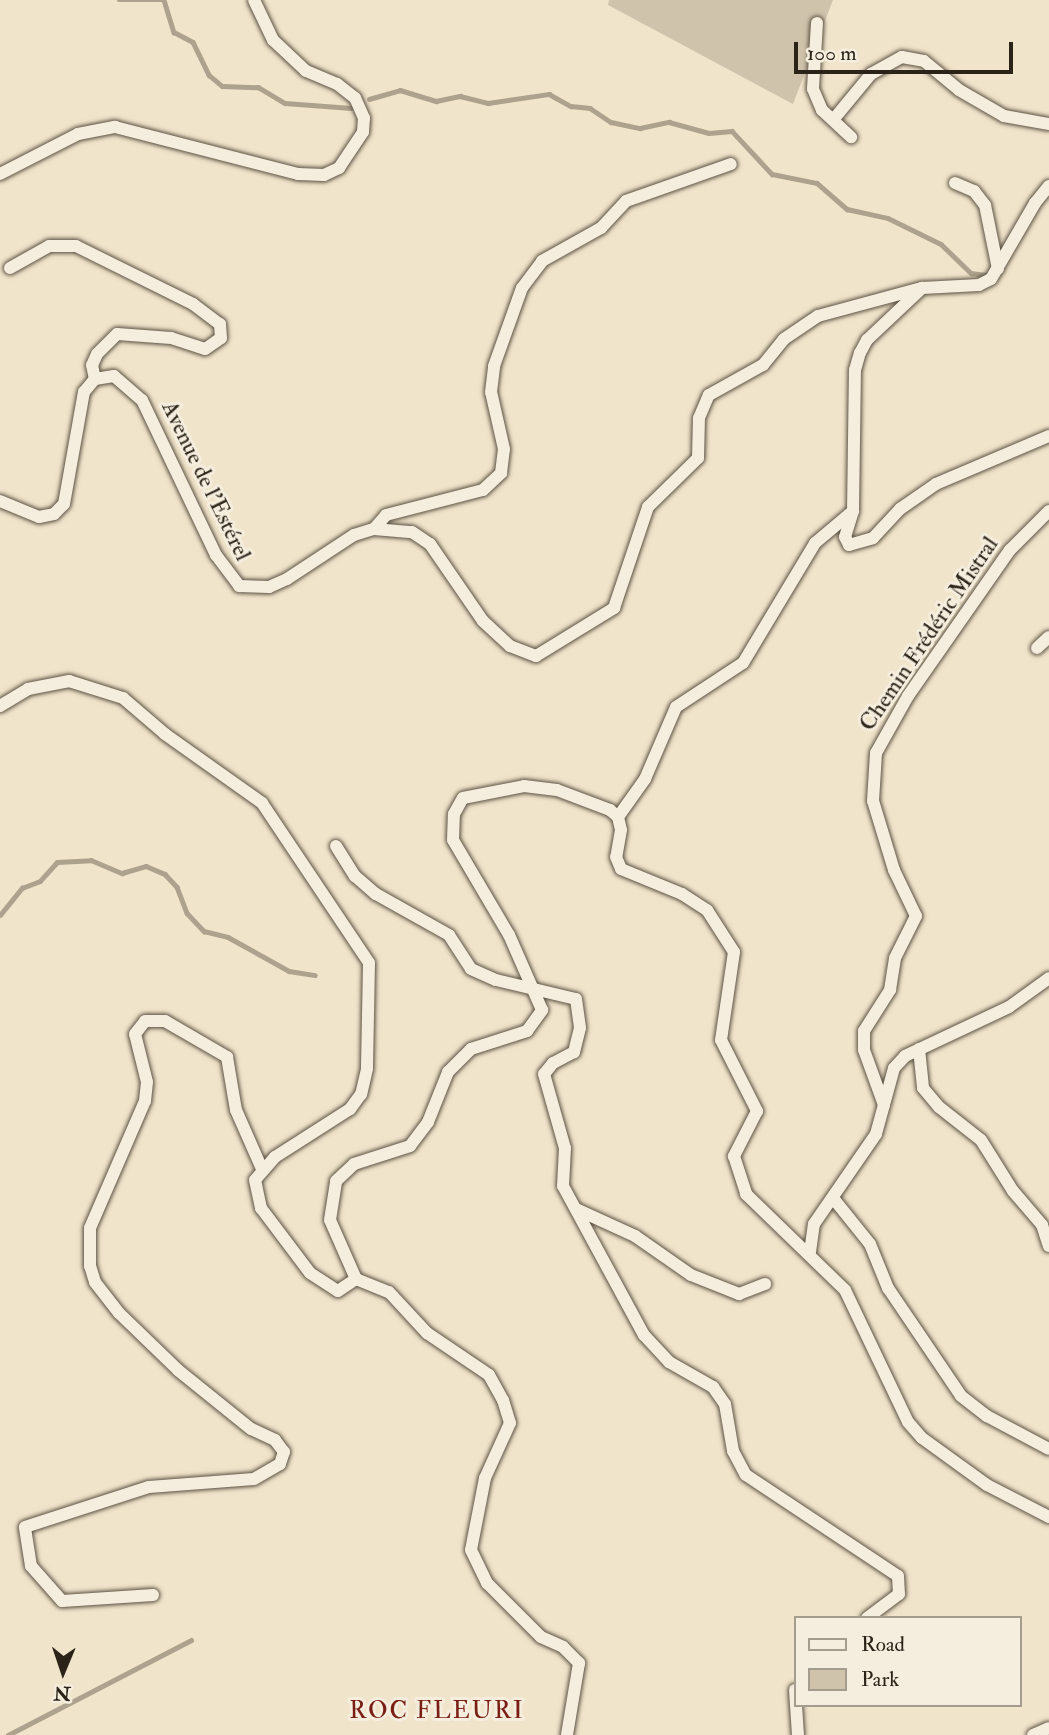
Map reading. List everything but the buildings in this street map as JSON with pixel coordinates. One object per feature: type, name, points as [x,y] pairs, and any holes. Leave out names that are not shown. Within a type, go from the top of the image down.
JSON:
[{"type":"street","points":[[0,173],[78,134],[115,127],[298,174],[324,175],[339,168],[363,132],[364,118],[355,98],[337,84],[306,71],[273,40],[254,0]]},
{"type":"street","points":[[817,23],[813,89],[822,110],[851,137]]},
{"type":"street","points":[[833,120],[871,74],[902,57],[924,61],[959,90],[1004,116],[1049,124]]},
{"type":"street","points":[[374,529],[386,515],[483,490],[501,473],[504,449],[491,392],[494,366],[522,288],[542,261],[601,228],[626,201],[731,163]]},
{"type":"street","points":[[955,183],[974,191],[985,205],[998,269]]},
{"type":"street","points":[[1049,187],[1028,214],[998,269],[979,285],[922,288],[867,340],[855,370],[853,511],[845,537],[849,545],[873,537],[900,509],[936,484],[1049,436]]},
{"type":"street","points":[[0,501],[40,517],[54,514],[64,504],[71,487],[80,409],[84,393],[95,379],[92,365],[97,354],[117,334],[171,338],[205,349],[220,338],[220,324],[193,304],[76,246],[49,246],[10,268]]},
{"type":"street","name":"Avenue de l'Estérel","points":[[95,379],[114,376],[142,400],[216,555],[239,586],[269,587],[288,579],[354,536],[374,529],[412,532],[430,544],[483,621],[510,646],[537,656],[614,608],[648,507],[698,458],[699,418],[709,395],[763,365],[804,323],[922,288]]},
{"type":"street","points":[[853,511],[816,543],[743,663],[676,707],[645,779],[618,817],[616,857],[621,869],[682,894],[708,911],[734,952],[721,1040],[757,1111],[734,1156],[746,1194],[810,1252],[845,1290],[908,1422],[922,1438],[987,1485],[1049,1517]]},
{"type":"street","name":"Chemin Frédéric Mistral","points":[[884,1105],[864,1050],[864,1031],[890,990],[895,958],[916,916],[894,870],[873,802],[876,753],[908,696],[1002,561],[1049,511]]},
{"type":"street","points":[[1037,648],[1049,637]]},
{"type":"street","points":[[0,706],[28,689],[69,681],[123,698],[164,734],[262,803],[369,963],[367,1069],[361,1094],[350,1109],[261,1169]]},
{"type":"street","points":[[567,1735],[579,1663],[563,1647],[541,1637],[487,1583],[471,1550],[485,1478],[510,1423],[503,1400],[489,1375],[427,1333],[389,1292],[356,1279],[330,1220],[336,1181],[354,1164],[410,1146],[428,1122],[448,1072],[471,1049],[527,1031],[542,1010],[509,934],[453,840],[454,814],[463,798],[524,786],[557,790],[618,817]]},
{"type":"street","points":[[336,846],[355,876],[376,894],[449,935],[471,969],[535,990],[576,999],[580,1028],[574,1052],[552,1063],[544,1074],[565,1147],[564,1186],[644,1335],[669,1362],[713,1387],[725,1404],[733,1451],[746,1475],[898,1576],[899,1594],[870,1616]]},
{"type":"street","points":[[810,1252],[814,1224],[876,1134],[894,1068],[919,1049],[1009,1007],[1049,978]]},
{"type":"street","points":[[153,1595],[62,1601],[31,1566],[25,1527],[149,1487],[254,1479],[281,1464],[284,1452],[178,1370],[119,1313],[95,1282],[90,1266],[90,1228],[145,1101],[147,1082],[135,1034],[145,1021],[165,1021],[227,1056],[236,1110],[261,1169],[255,1192],[261,1208],[310,1273],[338,1291],[356,1279]]},
{"type":"street","points":[[919,1049],[923,1088],[939,1107],[981,1140],[1013,1191],[1042,1225],[1049,1246]]},
{"type":"street","points":[[833,1198],[870,1244],[900,1307],[961,1396],[987,1416],[1049,1449]]},
{"type":"street","points":[[576,1208],[635,1236],[691,1275],[739,1294],[765,1284]]},
{"type":"street","points":[[796,1707],[798,1735]]},
{"type":"street","points":[[1033,1735],[1049,1728]]},
{"type":"green space","points":[[609,0],[833,0],[793,104],[608,5]]},
{"type":"waterway","points":[[119,0],[164,0],[174,32],[193,42],[209,75],[222,86],[258,87],[285,103],[351,108]]},
{"type":"waterway","points":[[369,99],[400,90],[436,101],[460,96],[488,103],[549,94],[571,106],[590,108],[611,122],[640,128],[669,122],[709,133],[732,131],[772,174],[817,183],[847,209],[888,218],[941,244],[971,273],[985,275]]},
{"type":"waterway","points":[[0,915],[22,888],[40,881],[57,862],[91,860],[122,873],[146,866],[165,874],[177,887],[187,913],[204,931],[228,937],[289,971],[315,975]]},
{"type":"waterway","points":[[8,1735],[191,1640]]},
{"type":"district","name":"ROC FLEURI","points":[[437,1711]]}]
